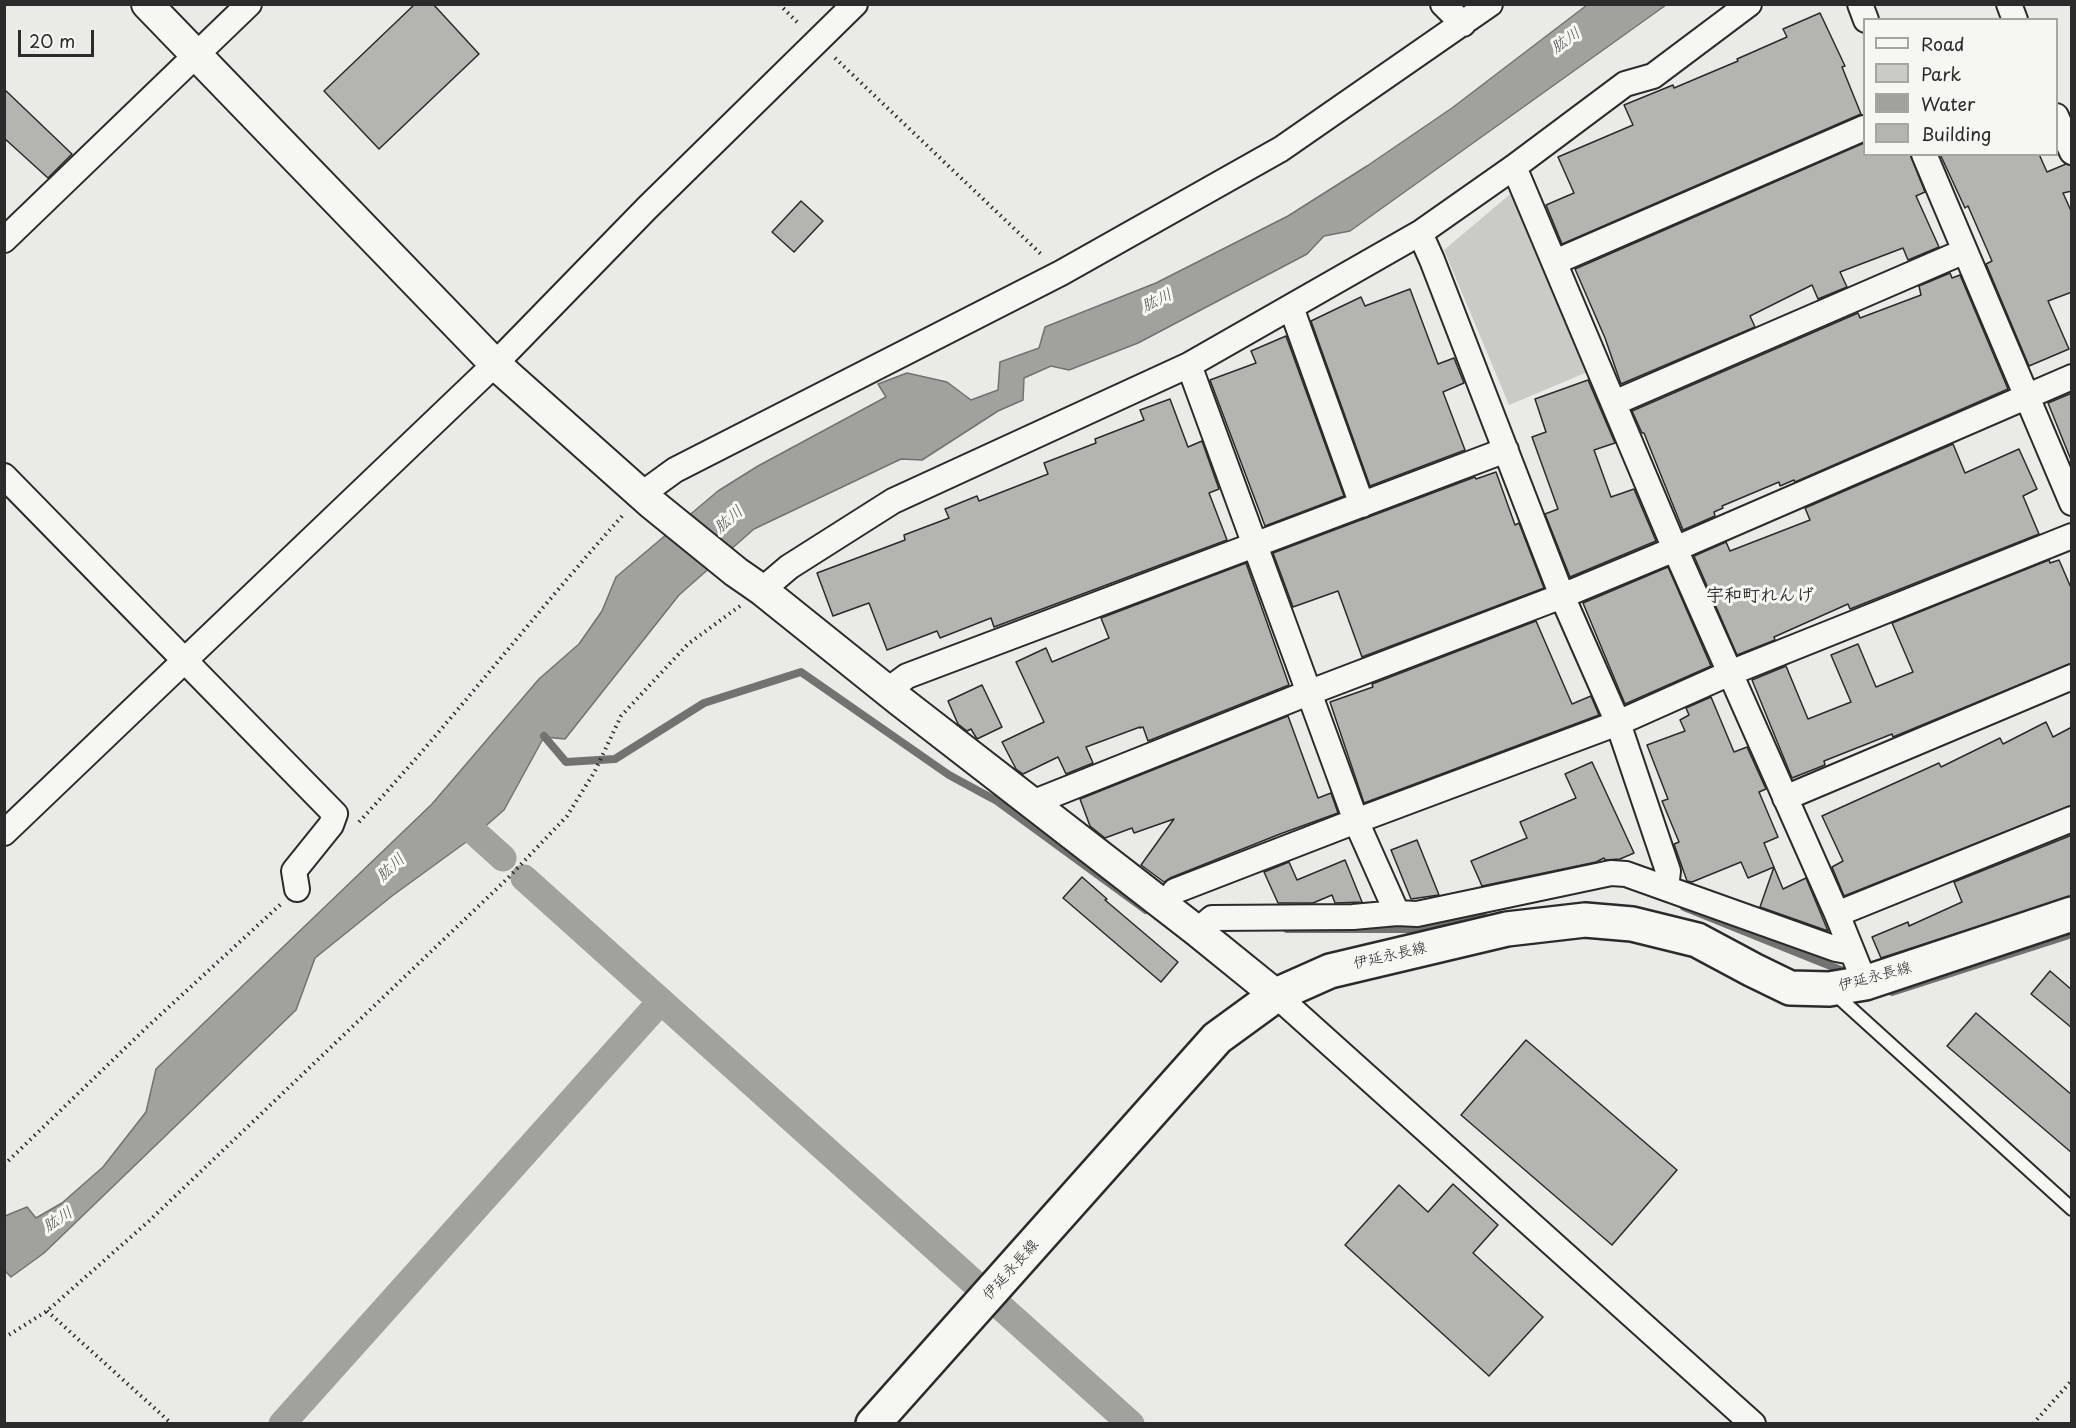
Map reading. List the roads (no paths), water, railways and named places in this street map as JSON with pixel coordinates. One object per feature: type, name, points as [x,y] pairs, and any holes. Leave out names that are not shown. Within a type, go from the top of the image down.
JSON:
[{"type":"main road","name":"伊延永長線","points":[[873,1424],[1217,1038],[1276,996],[1330,971],[1508,929],[1586,920],[1632,924],[1696,940],[1790,988],[1829,989],[1865,983],[2072,914]]},
{"type":"street","points":[[147,4],[495,364],[646,498],[736,572],[1164,905],[1276,996],[1754,1424]]},
{"type":"street","points":[[4,240],[249,4]]},
{"type":"street","points":[[4,833],[495,364],[647,208],[855,4]]},
{"type":"street","points":[[1443,4],[1463,24]]},
{"type":"street","points":[[646,498],[675,470],[1060,273],[1281,148],[1490,4]]},
{"type":"street","points":[[762,590],[789,567],[893,501],[1189,365],[1420,233],[1514,167],[1625,84],[1653,75],[1749,4]]},
{"type":"street","points":[[2058,120],[2072,152]]},
{"type":"street","points":[[1555,262],[1863,128]]},
{"type":"street","points":[[1925,156],[2072,503]]},
{"type":"street","points":[[1514,167],[1675,549],[1837,914],[1865,983]]},
{"type":"street","points":[[1420,233],[1562,596],[1618,723],[1668,870],[1666,888]]},
{"type":"street","points":[[1614,403],[1965,251]]},
{"type":"street","points":[[1291,307],[1362,505]]},
{"type":"street","points":[[1189,365],[1356,821],[1397,914]]},
{"type":"street","points":[[1032,802],[1562,596],[2072,377]]},
{"type":"street","points":[[888,690],[907,676],[1506,450]]},
{"type":"street","points":[[4,476],[335,814],[331,825],[294,871],[297,889]]},
{"type":"street","points":[[1164,905],[1175,891],[1618,723],[1730,673],[2072,536]]},
{"type":"street","points":[[1785,798],[2072,677]]},
{"type":"street","points":[[1837,914],[2072,819]]},
{"type":"street","points":[[1197,931],[1212,918],[1417,914],[1611,873],[1626,874],[1836,949],[1852,952]]},
{"type":"lane","points":[[1829,989],[2072,1209]]},
{"type":"water","name":"肱川","points":[[1587,5],[1666,5],[1350,231],[1324,236],[1307,254],[1138,343],[1069,370],[1051,366],[1024,378],[1023,400],[998,411],[922,460],[901,459],[754,529],[679,595],[565,739],[544,737],[504,810],[473,837],[392,896],[315,958],[296,1010],[44,1253],[11,1277],[5,1271],[5,1216],[27,1207],[36,1218],[62,1203],[103,1167],[146,1112],[156,1069],[432,804],[539,679],[579,644],[602,611],[616,577],[718,491],[758,466],[886,397],[878,384],[907,373],[947,382],[971,400],[998,390],[1000,362],[1039,348],[1045,327],[1156,283],[1288,216],[1452,108]]},
{"type":"waterway","points":[[544,736],[566,762],[615,759],[704,703],[801,672],[949,775],[997,801],[1146,910]]},
{"type":"waterway","points":[[452,812],[503,858]]},
{"type":"waterway","points":[[524,878],[1131,1424]]},
{"type":"waterway","points":[[1684,907],[1848,973]]},
{"type":"waterway","points":[[1287,929],[1411,929],[1483,912]]},
{"type":"waterway","points":[[1884,988],[1892,992],[2072,934]]},
{"type":"waterway","points":[[282,1424],[661,1001]]},
{"type":"district","name":"宇和町れんげ","points":[[1760,596]]}]
